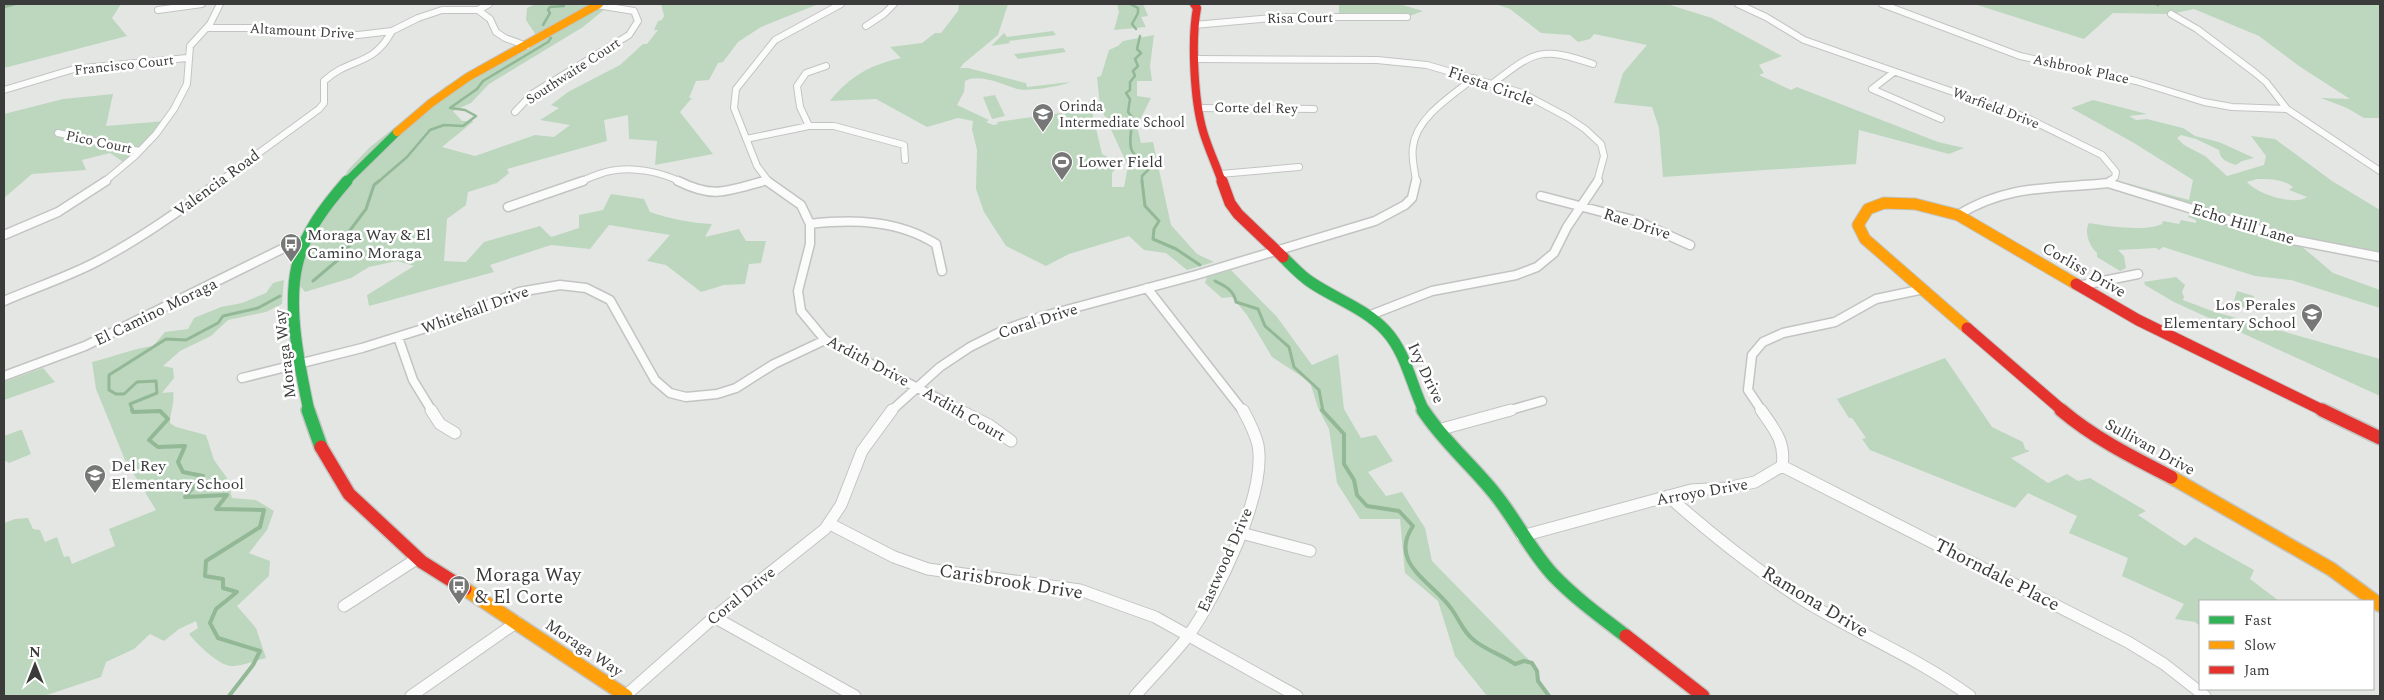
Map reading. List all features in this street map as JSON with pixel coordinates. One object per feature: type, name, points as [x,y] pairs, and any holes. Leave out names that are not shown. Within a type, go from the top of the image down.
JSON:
[{"type":"street","points":[[158,10],[202,4]]},
{"type":"street","points":[[4,235],[50,216],[74,203],[119,172],[139,151],[165,121],[187,83],[187,58],[193,40],[207,28],[220,4]]},
{"type":"street","points":[[488,4],[478,10],[490,18],[496,32],[505,38],[527,46]]},
{"type":"street","name":"Moraga Way","points":[[598,4],[527,46],[475,73],[431,103],[402,127],[335,194],[304,241],[295,276],[300,363],[313,433],[349,494],[418,558],[626,696]]},
{"type":"street","name":"Southwaite Court","points":[[515,112],[532,94],[629,35],[638,21],[634,11],[598,4]]},
{"type":"street","points":[[841,4],[775,40],[746,74],[736,89],[734,108],[746,139],[766,180],[801,204],[810,224],[862,221],[918,233],[936,244],[942,271]]},
{"type":"street","points":[[866,26],[884,14],[894,4]]},
{"type":"street","name":"Ivy Drive","points":[[1194,4],[1197,8],[1194,25],[1198,108],[1203,131],[1230,203],[1238,214],[1310,282],[1368,316],[1386,332],[1403,355],[1413,388],[1424,411],[1438,430],[1496,495],[1522,536],[1552,574],[1577,598],[1702,696]]},
{"type":"street","name":"Warfield Drive","points":[[1738,4],[1766,17],[1804,40],[2026,117],[2102,155],[2116,172],[2115,177],[2108,183]]},
{"type":"street","name":"Ashbrook Place","points":[[1882,4],[2020,56],[2136,81],[2204,102],[2232,107],[2287,110]]},
{"type":"street","name":"Altamount Drive","points":[[207,28],[257,28],[342,36],[392,31],[431,13],[454,9],[478,10]]},
{"type":"street","points":[[2171,14],[2197,29],[2254,72],[2266,82],[2287,110],[2380,171]]},
{"type":"street","name":"Risa Court","points":[[1194,25],[1283,17],[1408,17]]},
{"type":"street","name":"Valencia Road","points":[[4,301],[94,263],[161,224],[319,109],[324,102],[324,81],[330,74],[376,55],[383,49],[392,31]]},
{"type":"street","points":[[1492,84],[1538,52],[1560,52],[1593,64]]},
{"type":"street","name":"Francisco Court","points":[[4,90],[74,70],[187,58]]},
{"type":"street","name":"Fiesta Circle","points":[[1197,59],[1396,61],[1427,65],[1522,93],[1547,105],[1585,129],[1601,144],[1604,156],[1603,169],[1598,181],[1567,227],[1554,253],[1537,267],[1516,275],[1432,291],[1368,316]]},
{"type":"street","points":[[808,126],[800,107],[797,86],[806,73],[826,66]]},
{"type":"street","points":[[1894,72],[1872,89],[1941,119]]},
{"type":"street","name":"Coral Drive","points":[[626,696],[714,617],[830,524],[845,502],[861,453],[878,425],[916,387],[971,346],[1018,324],[1276,251],[1373,220],[1404,206],[1413,197],[1417,188],[1412,160],[1415,138],[1422,126],[1474,78]]},
{"type":"street","name":"Corte del Rey","points":[[1198,108],[1314,109]]},
{"type":"street","points":[[746,139],[808,126],[834,126],[904,145],[906,160]]},
{"type":"street","name":"Pico Court","points":[[58,133],[139,151]]},
{"type":"street","points":[[1220,174],[1299,167]]},
{"type":"street","points":[[508,207],[610,171],[651,172],[673,178],[695,189],[706,192],[723,192],[766,180]]},
{"type":"street","points":[[1958,215],[1991,196],[2034,187],[2108,183]]},
{"type":"street","name":"Echo Hill Lane","points":[[2108,183],[2293,240],[2380,257]]},
{"type":"street","name":"Rae Drive","points":[[1541,196],[1672,234],[1690,245]]},
{"type":"street","name":"Corliss Drive","points":[[1924,289],[1864,239],[1858,225],[1868,209],[1884,203],[1915,204],[1958,215],[2138,320],[2380,438]]},
{"type":"street","name":"Ardith Drive","points":[[810,224],[810,244],[798,291],[802,311],[825,340],[916,387]]},
{"type":"street","name":"El Camino Moraga","points":[[4,376],[85,346],[290,246],[304,241]]},
{"type":"street","points":[[2078,286],[2138,274]]},
{"type":"street","name":"Whitehall Drive","points":[[242,378],[398,338],[508,296],[536,288],[579,286],[602,294],[610,300],[655,380],[670,393],[686,397],[717,394],[736,388],[774,364],[825,340]]},
{"type":"street","name":"Eastwood Drive","points":[[1135,696],[1188,636],[1206,608],[1241,533],[1259,468],[1258,446],[1236,400],[1147,288]]},
{"type":"street","points":[[1782,466],[1784,454],[1781,439],[1748,390],[1752,355],[1763,342],[1783,333],[1835,322],[1876,299],[1924,289]]},
{"type":"street","name":"Sullivan Drive","points":[[1924,289],[2080,426],[2106,443],[2201,493],[2331,569],[2373,600]]},
{"type":"street","points":[[398,338],[417,387],[440,424],[454,433]]},
{"type":"street","name":"Ardith Court","points":[[916,387],[989,425],[1011,441]]},
{"type":"street","points":[[1438,430],[1542,401]]},
{"type":"street","name":"Arroyo Drive","points":[[1522,536],[1691,490],[1726,488],[1755,482],[1782,466]]},
{"type":"street","name":"Thorndale Place","points":[[1782,466],[2128,642],[2164,664],[2205,696]]},
{"type":"street","name":"Ramona Drive","points":[[1668,496],[1712,534],[1808,603],[1926,667],[1952,682],[1970,696]]},
{"type":"street","name":"Carisbrook Drive","points":[[830,524],[894,557],[928,569],[1080,590],[1155,616],[1298,696]]},
{"type":"street","points":[[1241,533],[1310,551]]},
{"type":"street","points":[[344,606],[418,558]]},
{"type":"street","points":[[714,617],[854,696]]},
{"type":"street","points":[[411,696],[517,622]]},
{"type":"green space","points":[[4,4],[121,4],[112,18],[127,36],[4,68]]},
{"type":"green space","points":[[536,4],[611,4],[583,27],[489,84],[471,103],[453,111],[462,121],[474,121],[442,147],[475,156],[535,135],[554,137],[570,125],[540,120],[559,108],[551,105],[568,92],[620,65],[643,44],[647,44],[658,30],[654,30],[658,21],[662,20],[664,16],[661,4],[816,5],[761,27],[738,42],[723,62],[718,63],[709,80],[696,81],[689,98],[692,98],[680,112],[713,154],[655,165],[657,141],[629,139],[628,115],[604,120],[607,141],[507,169],[509,173],[497,183],[468,192],[466,205],[447,219],[444,261],[466,262],[484,242],[540,226],[551,237],[579,228],[579,215],[603,210],[611,194],[644,199],[650,212],[673,219],[712,224],[705,237],[739,229],[746,241],[766,241],[761,263],[749,264],[745,284],[724,285],[701,292],[666,265],[647,261],[670,235],[609,225],[590,249],[551,245],[490,265],[494,272],[369,306],[367,295],[414,266],[397,261],[369,267],[351,278],[305,292],[293,277],[300,242],[317,210],[335,194],[348,170],[369,148],[446,86],[536,35],[526,20],[527,8]]},
{"type":"green space","name":"Orinda Intermediate School","points":[[959,4],[1008,4],[998,35],[963,64],[959,70],[961,68],[968,68],[1026,83],[1027,87],[1070,82],[1044,88],[1022,90],[985,79],[971,79],[965,81],[964,92],[957,105],[989,120],[986,122],[993,125],[998,124],[997,122],[1090,109],[1102,154],[1109,158],[1110,167],[1116,168],[1112,173],[1112,187],[1124,187],[1128,166],[1100,106],[1097,77],[1101,76],[1109,50],[1118,46],[1123,41],[1154,35],[1150,66],[1152,81],[1137,81],[1137,96],[1151,98],[1137,126],[1141,143],[1153,142],[1171,225],[1197,254],[1214,262],[1187,270],[1166,253],[1144,250],[1129,236],[1069,254],[1046,266],[1006,246],[984,212],[976,189],[977,150],[972,129],[973,121],[958,118],[927,127],[876,99],[830,101],[845,85],[861,73],[880,64],[901,58],[890,47],[922,43],[935,33],[941,33],[958,11]]},
{"type":"green space","points":[[1117,4],[1143,4],[1148,16],[1141,17],[1146,27],[1114,30],[1119,12]]},
{"type":"green space","points":[[1339,4],[1399,4],[1423,11],[1407,17],[1339,14]]},
{"type":"green space","points":[[1495,4],[1667,4],[1712,18],[1782,56],[1759,65],[1764,73],[1759,75],[1791,90],[1797,87],[1938,142],[1964,148],[1949,154],[1859,130],[1856,164],[1663,177],[1659,128],[1652,107],[1614,103],[1623,73],[1647,45],[1594,34],[1590,39],[1578,42],[1570,35],[1541,33],[1510,9]]},
{"type":"green space","points":[[1974,4],[2380,4],[2380,118],[2364,118],[2347,108],[2321,98],[2350,99],[2299,66],[2259,36],[2194,9],[2171,14],[2113,13],[2084,39]]},
{"type":"green space","points":[[1053,31],[1056,35],[1009,41],[1010,43],[991,46],[1004,33],[1007,37]]},
{"type":"green space","points":[[1063,48],[1066,52],[1018,59],[1014,54]]},
{"type":"green space","points":[[113,94],[106,126],[165,121],[126,164],[110,153],[82,160],[86,170],[32,174],[4,198],[4,114],[63,99]]},
{"type":"green space","points":[[995,95],[1005,116],[992,119],[983,97]]},
{"type":"green space","points":[[2093,100],[2147,114],[2129,116],[2136,120],[2147,119],[2183,128],[2195,136],[2219,142],[2254,158],[2242,161],[2236,165],[2222,158],[2219,150],[2196,139],[2181,135],[2177,138],[2184,145],[2205,156],[2227,176],[2264,165],[2266,156],[2251,136],[2275,139],[2332,181],[2380,210],[2380,257],[2294,240],[2333,273],[2380,290],[2380,308],[2291,280],[2255,276],[2163,247],[2159,250],[2156,248],[2118,250],[2124,256],[2126,268],[2120,271],[2097,257],[2097,253],[2088,239],[2087,230],[2089,223],[2116,227],[2147,228],[2162,224],[2163,221],[2179,224],[2181,220],[2196,223],[2196,220],[2188,217],[2192,210],[2116,185],[2126,183],[2189,200],[2193,180],[2134,143],[2071,108]],"holes":[[[2257,179],[2285,182],[2293,187],[2289,190],[2307,197],[2294,200],[2267,194],[2259,191],[2247,182]]]},
{"type":"green space","points":[[1231,270],[1277,317],[1312,365],[1338,354],[1344,409],[1361,438],[1376,435],[1393,461],[1368,472],[1386,496],[1402,492],[1425,528],[1432,561],[1532,663],[1537,671],[1538,681],[1548,696],[1487,696],[1455,656],[1438,601],[1405,573],[1400,519],[1360,519],[1337,483],[1329,429],[1318,408],[1310,382],[1272,357],[1247,315],[1232,297],[1222,298],[1205,283],[1207,277]]},
{"type":"green space","points":[[2176,277],[2185,285],[2182,292],[2183,300],[2212,311],[2380,359],[2380,396],[2174,302],[2145,285],[2144,282]]},
{"type":"green space","name":"Del Rey Elementary School","points":[[284,280],[282,304],[266,312],[228,320],[211,336],[180,351],[163,366],[173,368],[174,378],[162,393],[173,392],[170,423],[176,427],[206,435],[214,460],[227,478],[232,498],[256,500],[274,511],[267,530],[249,553],[270,561],[269,576],[237,606],[256,628],[266,658],[236,666],[227,665],[215,659],[189,634],[198,628],[196,621],[179,629],[164,641],[150,634],[134,649],[106,662],[101,677],[44,696],[4,696],[4,523],[15,519],[28,518],[33,529],[40,530],[45,542],[57,537],[64,557],[69,556],[72,564],[115,546],[109,529],[156,510],[125,460],[96,389],[92,362],[153,346],[165,332],[188,329],[194,318],[221,307],[242,303],[266,293],[273,283]]},
{"type":"green space","points":[[2237,291],[2254,296],[2251,310],[2233,304]]},
{"type":"green space","points":[[1945,358],[1992,427],[2023,442],[2025,449],[2030,451],[2011,458],[2048,483],[2067,474],[2078,481],[2090,478],[2146,511],[2138,515],[2185,546],[2195,537],[2254,570],[2250,579],[2278,600],[2199,600],[2199,625],[2195,622],[2175,619],[2184,604],[2122,576],[2128,558],[2069,533],[2077,516],[2028,493],[2015,508],[1870,450],[1862,439],[1866,438],[1852,418],[1849,418],[1837,399]]},
{"type":"green space","points":[[43,368],[55,382],[4,400],[4,382]]},
{"type":"green space","points":[[22,430],[31,454],[9,463],[4,460],[4,436]]},
{"type":"waterway","points":[[4,7],[15,4]]},
{"type":"waterway","points":[[543,25],[550,13],[548,10],[550,7],[564,6],[563,4]]},
{"type":"waterway","points":[[1130,4],[1138,8],[1138,13],[1132,24],[1136,29]]},
{"type":"waterway","points":[[378,182],[407,157],[430,130],[444,125],[463,126],[476,116],[465,110],[450,108],[477,89],[483,81],[548,42],[551,38],[547,35]]},
{"type":"waterway","points":[[1140,36],[1137,49],[1141,53],[1135,59],[1138,66],[1133,71],[1135,76],[1130,82],[1130,90],[1126,93],[1130,99],[1128,112],[1132,117],[1131,147],[1136,157],[1152,166],[1142,176],[1142,181]]},
{"type":"waterway","points":[[313,281],[339,259],[351,244],[348,233],[366,209],[374,185],[379,181]]},
{"type":"waterway","points":[[1142,181],[1145,206],[1159,221],[1154,229],[1153,239],[1176,249],[1200,265]]},
{"type":"waterway","points":[[1215,281],[1231,291],[1236,302],[1258,309],[1265,326],[1289,347],[1294,367],[1319,390],[1323,411]]},
{"type":"waterway","points":[[133,411],[130,404],[157,393],[156,381],[137,382],[124,394],[116,394],[109,390],[109,375],[166,339],[186,340],[218,323],[223,316],[258,308],[280,296]]},
{"type":"waterway","points":[[132,410],[133,412],[160,411],[168,419],[149,440],[158,447],[185,446],[178,462],[183,472],[203,476],[185,497],[227,495],[216,509],[264,510],[260,527],[206,561],[205,576],[223,579],[223,588],[237,592],[216,609],[210,623],[218,638],[260,651],[253,665],[229,696]]},
{"type":"waterway","points":[[1322,410],[1344,434],[1344,464],[1354,480],[1357,495],[1367,506],[1399,511],[1413,526],[1407,539],[1406,551],[1415,571],[1450,607],[1471,638],[1515,664],[1524,661],[1532,663],[1537,671],[1538,681],[1549,696]]},
{"type":"traffic: fast","points":[[321,447],[309,412],[302,374],[294,303],[297,264],[313,227],[325,209],[352,175],[397,132]]},
{"type":"traffic: fast","points":[[1283,257],[1310,282],[1368,316],[1386,331],[1403,355],[1413,388],[1424,411],[1438,430],[1496,495],[1522,536],[1552,574],[1577,598],[1626,636]]},
{"type":"traffic: slow","points":[[397,132],[431,103],[468,77],[599,4]]},
{"type":"traffic: slow","points":[[1967,328],[1865,239],[1858,225],[1868,209],[1884,203],[1915,204],[1958,215],[2076,284]]},
{"type":"traffic: slow","points":[[2171,477],[2331,569],[2373,600]]},
{"type":"traffic: slow","points":[[465,589],[626,696]]},
{"type":"traffic: slow","points":[[2374,601],[2380,605]]},
{"type":"traffic: jam","points":[[1194,4],[1197,8],[1194,25],[1198,108],[1203,131],[1230,203],[1238,214],[1283,257]]},
{"type":"traffic: jam","points":[[2076,284],[2138,320],[2380,438]]},
{"type":"traffic: jam","points":[[1967,328],[2080,426],[2106,443],[2171,477]]},
{"type":"traffic: jam","points":[[321,447],[349,494],[422,562],[465,589]]},
{"type":"traffic: jam","points":[[1626,636],[1703,696]]},
{"type":"place","name":"Orinda Intermediate School","points":[[1043,133]]},
{"type":"place","name":"Lower Field","points":[[1062,181]]},
{"type":"place","name":"Moraga Way & El Camino Moraga","points":[[291,263]]},
{"type":"place","name":"Los Perales Elementary School","points":[[2312,333]]},
{"type":"place","name":"Del Rey Elementary School","points":[[95,494]]},
{"type":"place","name":"Moraga Way & El Corte","points":[[459,605]]}]
